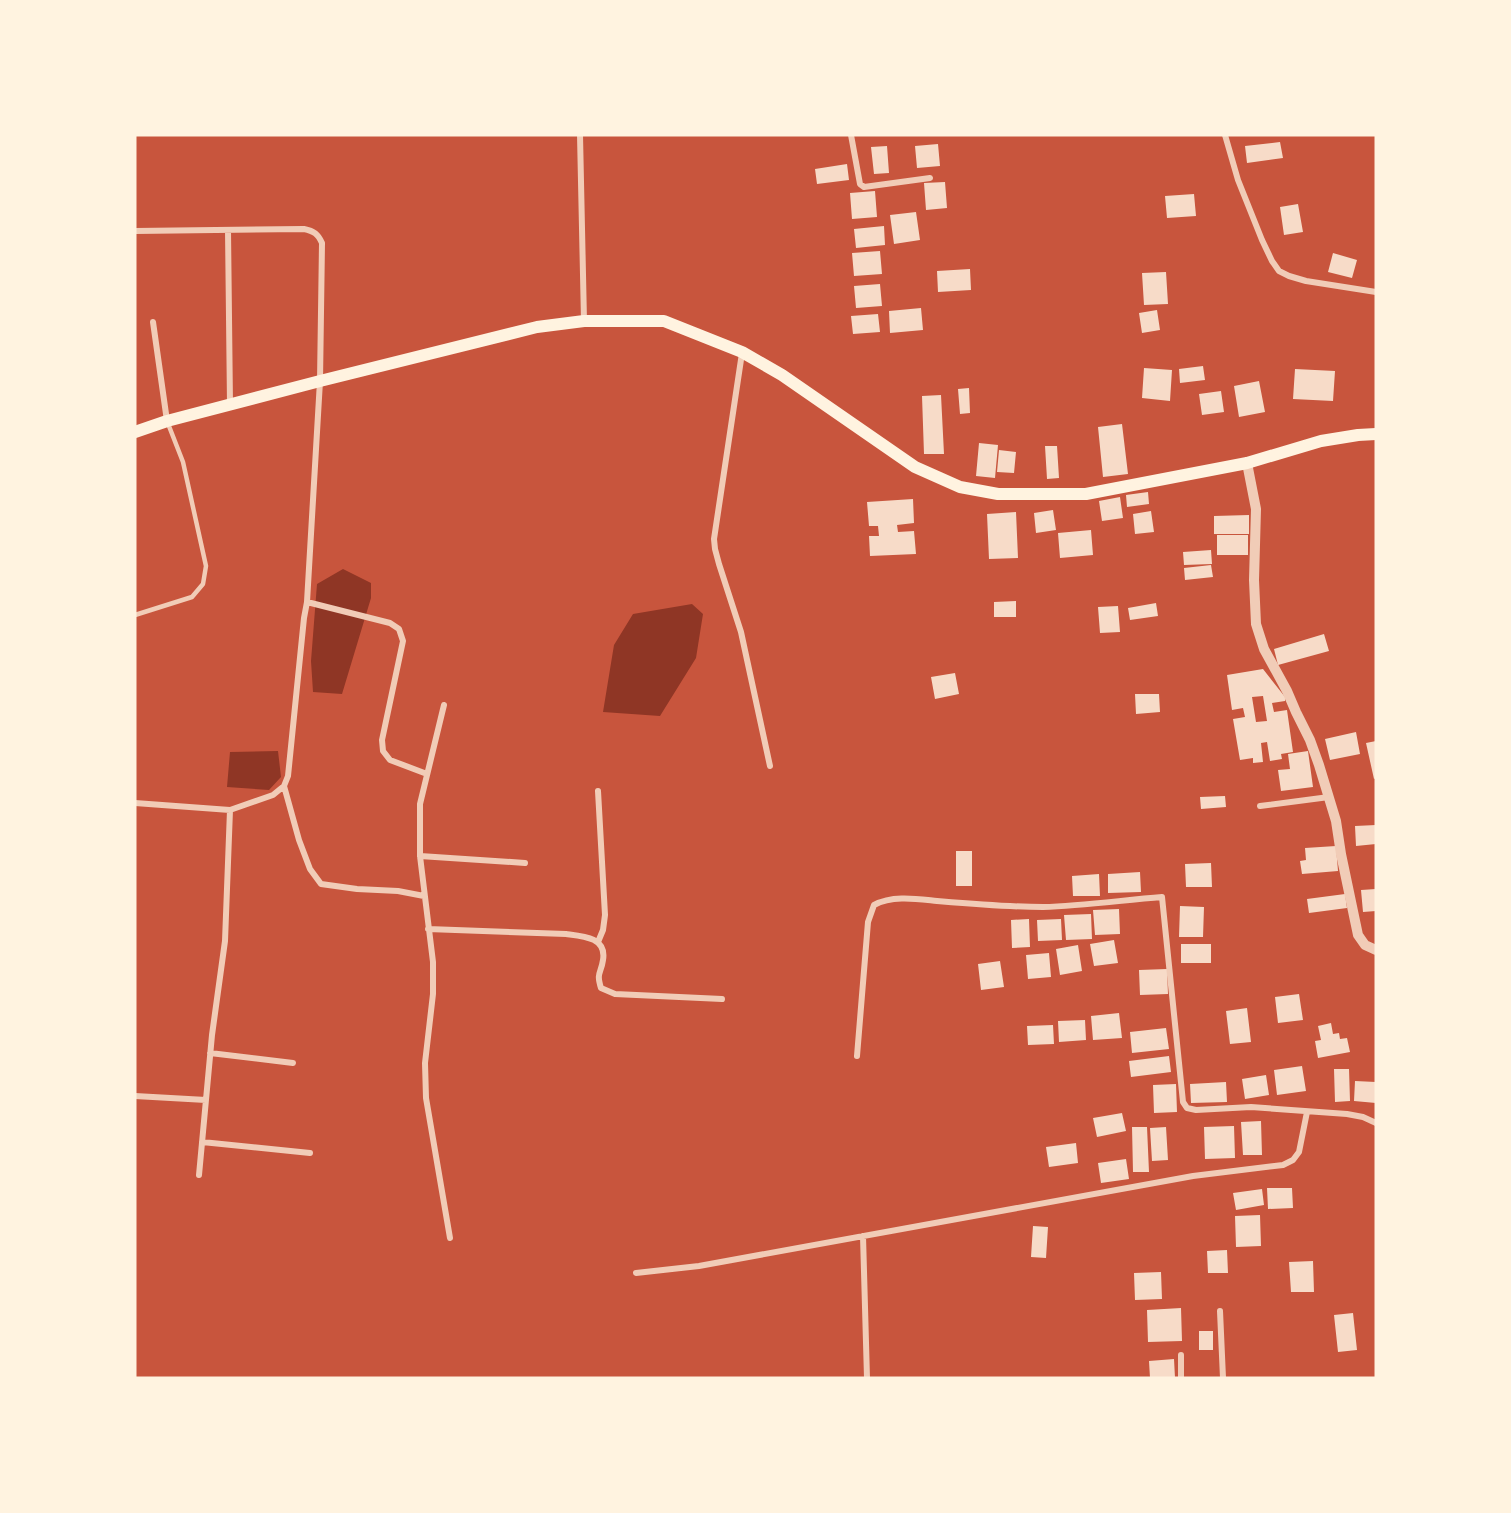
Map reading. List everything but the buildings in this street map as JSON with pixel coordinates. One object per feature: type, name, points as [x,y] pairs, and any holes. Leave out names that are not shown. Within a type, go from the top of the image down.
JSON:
[{"type":"main road","points":[[135,432],[230,404],[537,327],[584,321],[664,321],[742,352],[782,375],[915,467],[960,487],[998,494],[1086,494],[1247,463],[1321,441],[1376,434]]},
{"type":"street","points":[[580,135],[584,321]]},
{"type":"street","points":[[851,135],[860,184],[864,187],[930,178]]},
{"type":"street","points":[[1225,135],[1238,180],[1258,230],[1272,261],[1280,271],[1306,281],[1376,292]]},
{"type":"street","points":[[228,230],[230,404]]},
{"type":"street","points":[[135,231],[304,230],[313,231],[322,243],[320,381],[307,603],[288,776],[284,786],[273,795],[230,810],[135,803]]},
{"type":"street","points":[[153,322],[167,421]]},
{"type":"street","points":[[742,352],[714,539],[719,564],[741,632],[770,766]]},
{"type":"street","points":[[1247,463],[1256,509],[1254,580],[1256,624],[1264,649],[1310,740],[1329,797],[1336,821],[1342,862],[1358,935],[1365,945],[1376,950]]},
{"type":"street","points":[[307,603],[390,623],[399,629],[403,641],[382,740],[383,751],[390,760],[427,774]]},
{"type":"street","points":[[444,705],[420,804],[420,856],[433,962],[433,994],[425,1063],[426,1098],[450,1238]]},
{"type":"street","points":[[284,786],[299,840],[310,869],[321,884],[398,891],[424,896]]},
{"type":"street","points":[[598,791],[605,915],[603,930],[598,942]]},
{"type":"street","points":[[1260,806],[1329,797]]},
{"type":"street","points":[[199,1175],[210,1053],[225,941],[230,810]]},
{"type":"street","points":[[420,856],[525,863]]},
{"type":"street","points":[[856,1056],[868,921],[874,905],[893,899],[994,906],[1045,906],[1162,897],[1183,1102],[1187,1108],[1196,1110],[1251,1107],[1347,1114],[1376,1123]]},
{"type":"street","points":[[428,929],[587,936],[598,942],[603,951],[603,960],[597,976],[601,988],[615,994],[722,999]]},
{"type":"street","points":[[210,1053],[293,1063]]},
{"type":"street","points":[[135,1096],[206,1100]]},
{"type":"street","points":[[636,1273],[699,1266],[1193,1176],[1282,1165],[1293,1160],[1299,1152],[1307,1112]]},
{"type":"street","points":[[202,1142],[310,1153]]},
{"type":"street","points":[[863,1236],[867,1378]]},
{"type":"street","points":[[1220,1311],[1223,1378]]},
{"type":"street","points":[[1181,1354],[1181,1378]]},
{"type":"lane","points":[[135,615],[192,597],[203,584],[206,566],[183,462],[167,421]]},
{"type":"shaded area","points":[[343,569],[371,583],[371,598],[342,694],[313,692],[311,661],[317,584]]},
{"type":"shaded area","points":[[692,604],[703,614],[696,658],[660,716],[603,712],[614,645],[633,614]]},
{"type":"shaded area","points":[[278,751],[281,777],[269,790],[227,787],[230,752]]}]
